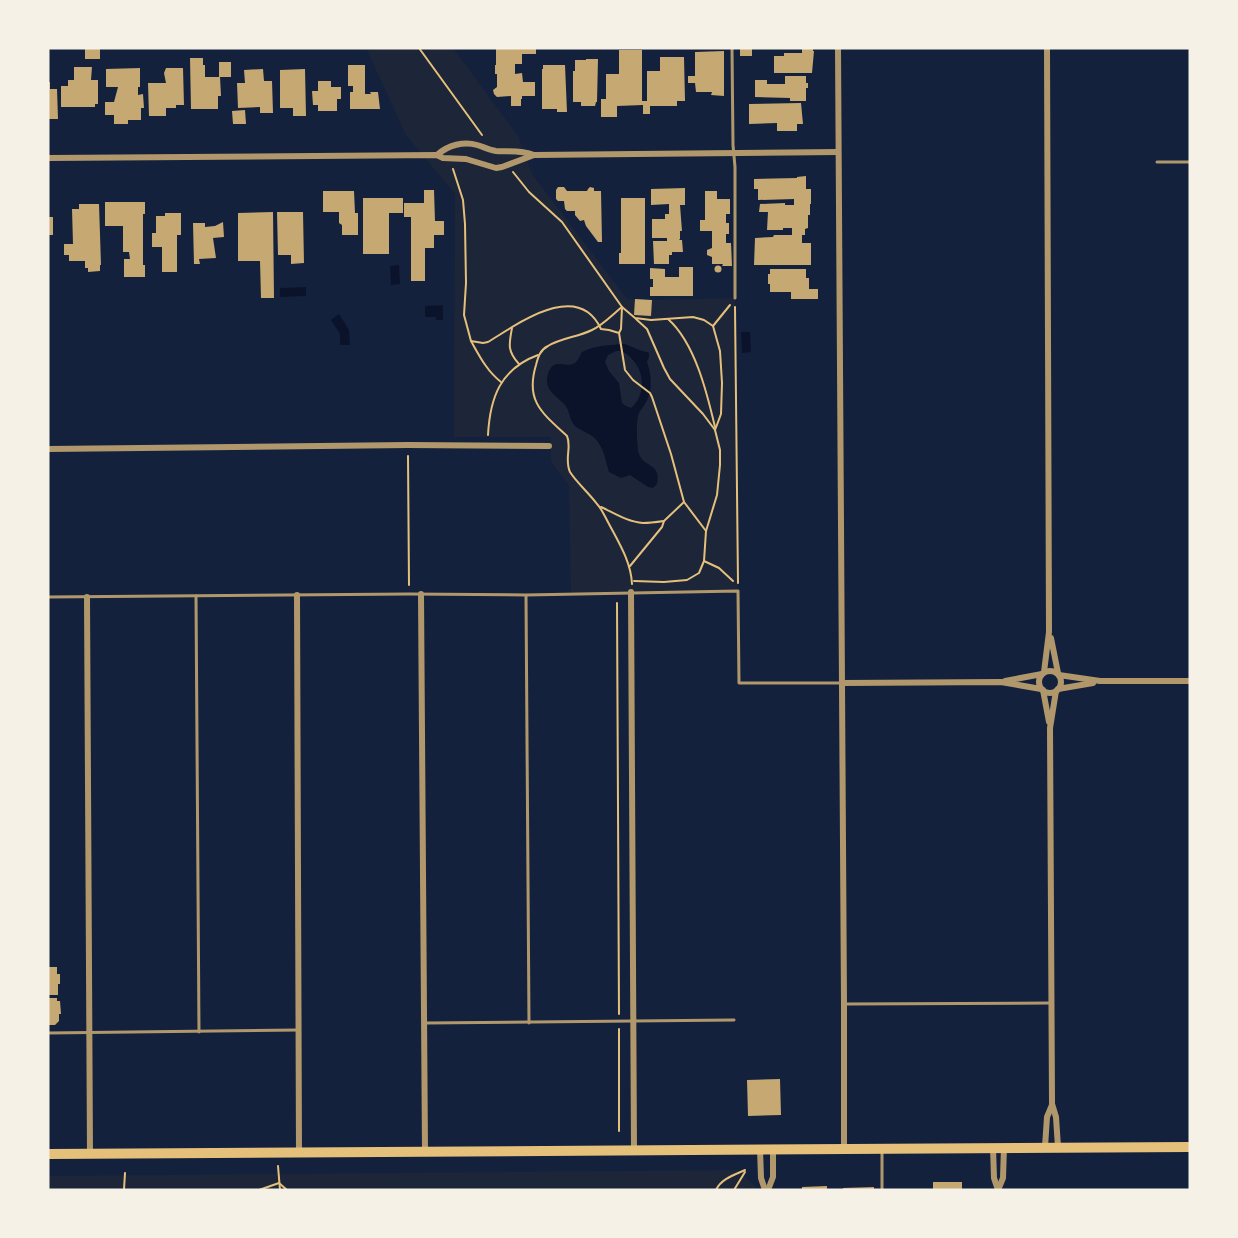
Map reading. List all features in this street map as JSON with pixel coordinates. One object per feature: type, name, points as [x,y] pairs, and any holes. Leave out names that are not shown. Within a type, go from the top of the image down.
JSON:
[{"type":"main road","points":[[48,1154],[1190,1147]]},
{"type":"street","points":[[838,48],[844,1148]]},
{"type":"street","points":[[1047,48],[1049,632],[1043,673],[1039,683],[1050,728]]},
{"type":"street","points":[[437,155],[452,146],[469,143],[495,151],[526,151],[534,155]]},
{"type":"street","points":[[48,158],[437,155],[443,158],[466,159],[496,168],[534,155],[838,152]]},
{"type":"street","points":[[48,449],[408,445],[549,446]]},
{"type":"street","points":[[631,592],[634,1150]]},
{"type":"street","points":[[422,594],[425,1152]]},
{"type":"street","points":[[297,595],[299,1153]]},
{"type":"street","points":[[87,597],[90,1154]]},
{"type":"street","points":[[1049,632],[1061,681],[1057,690],[1050,728],[1052,1104],[1056,1117],[1058,1147]]},
{"type":"street","points":[[1001,682],[1051,670],[1058,674],[1100,681],[1190,681]]},
{"type":"street","points":[[842,683],[1001,682],[1042,689],[1049,693],[1100,681]]},
{"type":"street","points":[[1045,1147],[1047,1117],[1052,1104]]},
{"type":"street","points":[[998,1190],[1003,1178],[999,1147]]},
{"type":"street","points":[[998,1190],[994,1178],[999,1147]]},
{"type":"street","points":[[760,1149],[761,1178],[767,1190]]},
{"type":"street","points":[[767,1190],[773,1177],[773,1149]]},
{"type":"lane","points":[[732,48],[735,298]]},
{"type":"lane","points":[[1156,162],[1190,162]]},
{"type":"lane","points":[[48,597],[526,595],[738,591],[739,683],[842,683]]},
{"type":"lane","points":[[526,595],[529,1023]]},
{"type":"lane","points":[[196,596],[199,1032]]},
{"type":"lane","points":[[844,1004],[1051,1003]]},
{"type":"lane","points":[[424,1023],[734,1020]]},
{"type":"lane","points":[[48,1033],[298,1030]]},
{"type":"lane","points":[[882,1148],[882,1190]]},
{"type":"path","points":[[419,48],[481,134]]},
{"type":"path","points":[[453,168],[463,200],[465,224],[464,315],[471,341],[485,366],[502,382]]},
{"type":"path","points":[[514,174],[562,222],[622,308],[647,329],[670,379],[715,430]]},
{"type":"path","points":[[713,326],[735,298]]},
{"type":"path","points":[[735,298],[738,591]]},
{"type":"path","points":[[471,341],[488,342],[545,310],[566,307],[576,307],[589,312],[602,329],[619,333]]},
{"type":"path","points":[[488,446],[491,409],[495,395],[507,375],[519,364],[538,355],[548,345],[584,334],[600,326],[622,308]]},
{"type":"path","points":[[622,308],[619,333],[625,370],[633,380],[650,393],[674,462],[684,502],[706,531]]},
{"type":"path","points":[[635,318],[651,320],[690,317],[704,320],[713,326],[720,351],[722,382],[721,414],[715,430]]},
{"type":"path","points":[[632,581],[687,580],[699,573],[704,561],[706,531],[717,495],[720,450],[706,389],[692,354],[678,329],[668,319]]},
{"type":"path","points":[[512,328],[509,344],[511,353],[519,364]]},
{"type":"path","points":[[538,355],[532,382],[534,400],[548,418],[567,436],[569,443],[567,459],[570,470],[599,506],[620,543],[630,566],[631,592]]},
{"type":"path","points":[[408,445],[409,594]]},
{"type":"path","points":[[599,506],[636,522],[644,523],[663,521],[684,502]]},
{"type":"path","points":[[630,566],[662,527],[663,521]]},
{"type":"path","points":[[704,561],[732,579],[738,591]]},
{"type":"path","points":[[616,592],[619,1131]]},
{"type":"path","points":[[278,1153],[280,1190]]},
{"type":"path","points":[[716,1190],[717,1186],[726,1179],[745,1170],[734,1190]]},
{"type":"path","points":[[124,1189],[125,1173]]},
{"type":"path","points":[[260,1190],[279,1183]]},
{"type":"path","points":[[279,1183],[287,1190]]},
{"type":"path","points":[[109,1190],[134,1190]]},
{"type":"shaded area","points":[[366,48],[453,48],[518,136],[532,174],[627,299],[735,298],[738,591],[571,593],[569,486],[551,461],[551,437],[454,437],[455,194],[406,135]]},
{"type":"shaded area","points":[[399,265],[400,284],[391,285],[390,266]]},
{"type":"shaded area","points":[[306,287],[306,296],[280,297],[280,288]]},
{"type":"shaded area","points":[[443,305],[443,320],[436,320],[436,317],[425,317],[425,306]]},
{"type":"shaded area","points":[[339,314],[349,330],[350,345],[340,345],[340,334],[331,320]]},
{"type":"shaded area","points":[[741,332],[750,332],[751,352],[742,353]]},
{"type":"shaded area","points":[[625,344],[649,353],[647,362],[651,378],[650,389],[648,399],[639,414],[637,433],[640,456],[657,472],[657,484],[653,488],[630,475],[621,478],[609,472],[598,442],[575,426],[567,407],[547,384],[550,369],[556,364],[575,363],[582,352],[592,348]],"holes":[[[622,351],[635,363],[642,378],[641,394],[631,408],[622,403],[619,383],[605,362],[608,355]]]},
{"type":"shaded area","points":[[737,1170],[756,1187],[756,1190],[48,1190],[48,1176]]},
{"type":"building","points":[[85,48],[100,48],[100,59],[85,59]]},
{"type":"building","points":[[496,48],[536,48],[536,54],[522,54],[522,64],[515,64],[515,74],[522,73],[523,82],[535,82],[535,96],[522,96],[521,106],[511,106],[511,96],[497,97],[494,94],[493,90],[497,87]]},
{"type":"building","points":[[740,48],[752,48],[752,56],[740,56]]},
{"type":"building","points":[[802,48],[813,48],[812,73],[774,73],[774,56],[784,56],[784,53],[802,53]]},
{"type":"building","points":[[619,50],[642,50],[642,101],[647,101],[647,71],[660,71],[660,57],[684,57],[685,101],[677,101],[677,106],[650,106],[650,114],[643,114],[643,105],[617,106],[617,117],[601,117],[601,99],[606,99],[606,74],[619,74]]},
{"type":"building","points":[[724,51],[724,96],[711,95],[712,92],[696,92],[695,83],[688,83],[688,76],[695,76],[695,52]]},
{"type":"building","points":[[190,58],[203,58],[205,77],[219,77],[219,62],[231,62],[231,77],[220,77],[221,96],[218,96],[218,109],[191,109]]},
{"type":"building","points":[[598,59],[595,106],[581,106],[581,102],[573,102],[575,60]]},
{"type":"building","points":[[348,65],[365,65],[365,94],[378,92],[380,109],[350,109],[350,92],[353,92],[353,86],[348,86]]},
{"type":"building","points":[[543,65],[565,65],[567,112],[542,109]]},
{"type":"building","points":[[74,67],[92,67],[91,80],[98,80],[98,104],[95,104],[95,107],[61,107],[61,86],[68,86],[68,80],[74,80]]},
{"type":"building","points":[[140,68],[138,95],[143,94],[144,108],[141,108],[141,120],[128,120],[128,124],[114,124],[114,115],[105,115],[105,102],[114,102],[118,87],[106,87],[106,69]]},
{"type":"building","points":[[166,68],[183,68],[184,105],[166,108],[166,116],[149,116],[148,83],[166,83],[164,73]]},
{"type":"building","points":[[263,69],[264,81],[272,81],[273,113],[260,113],[260,107],[238,108],[237,83],[245,83],[244,70]]},
{"type":"building","points":[[305,69],[306,116],[293,116],[293,108],[280,108],[280,70]]},
{"type":"building","points":[[785,76],[806,76],[808,88],[806,88],[806,101],[755,97],[755,80],[767,80],[767,84],[785,84]]},
{"type":"building","points":[[318,81],[331,81],[331,87],[341,87],[341,99],[337,99],[337,111],[318,111],[318,105],[313,105],[312,91],[318,91]]},
{"type":"building","points":[[48,82],[50,82],[50,89],[57,89],[58,119],[48,119]]},
{"type":"building","points":[[801,103],[803,124],[797,124],[797,131],[777,131],[777,123],[749,124],[749,104]]},
{"type":"building","points":[[245,110],[246,124],[233,124],[232,111]]},
{"type":"building","points":[[806,176],[806,189],[811,189],[811,204],[808,228],[805,229],[805,235],[802,235],[802,243],[811,243],[811,265],[754,265],[755,238],[792,235],[792,228],[767,230],[768,212],[759,212],[760,204],[794,205],[794,199],[758,200],[758,189],[754,189],[754,179]]},
{"type":"building","points":[[558,187],[564,187],[567,191],[587,191],[590,187],[594,188],[594,191],[601,191],[602,242],[598,242],[584,220],[580,221],[575,215],[575,211],[567,211],[564,201],[556,199]]},
{"type":"building","points":[[685,188],[685,205],[680,205],[682,231],[680,231],[679,240],[682,240],[683,252],[672,252],[672,255],[669,255],[669,264],[654,264],[653,241],[667,241],[667,238],[652,238],[652,219],[665,219],[665,214],[669,214],[669,204],[651,205],[651,189]]},
{"type":"building","points":[[424,190],[434,190],[435,221],[444,221],[444,235],[434,235],[434,248],[425,248],[425,281],[411,281],[411,217],[404,217],[404,203],[424,203]]},
{"type":"building","points":[[323,191],[354,191],[355,213],[358,213],[358,235],[342,235],[339,212],[323,212]]},
{"type":"building","points":[[705,191],[717,191],[717,199],[730,199],[730,214],[726,214],[729,234],[726,234],[726,243],[731,243],[732,266],[712,264],[712,257],[707,255],[707,250],[712,248],[712,231],[700,231],[700,220],[705,220]]},
{"type":"building","points":[[363,198],[403,198],[403,213],[389,213],[389,254],[363,254]]},
{"type":"building","points":[[621,198],[645,198],[645,264],[619,264]]},
{"type":"building","points":[[105,202],[145,202],[143,265],[145,265],[145,277],[124,277],[124,259],[130,259],[129,252],[123,252],[123,226],[105,226]]},
{"type":"building","points":[[79,204],[99,204],[100,271],[88,272],[88,268],[85,268],[85,261],[69,261],[69,255],[64,255],[64,244],[73,244],[72,209],[79,209]]},
{"type":"building","points":[[273,212],[274,298],[261,298],[260,261],[238,261],[238,213]]},
{"type":"building","points":[[277,212],[303,212],[304,263],[291,264],[291,255],[278,255]]},
{"type":"building","points":[[165,213],[181,213],[181,235],[177,235],[177,272],[162,272],[162,247],[152,247],[152,233],[156,233],[156,216],[165,216]]},
{"type":"building","points":[[48,217],[53,217],[53,235],[48,235]]},
{"type":"building","points":[[223,222],[224,237],[213,238],[216,258],[199,259],[200,264],[194,264],[193,223],[205,223],[205,227]]},
{"type":"building","points":[[718,266],[721,269],[718,272],[715,269]]},
{"type":"building","points":[[679,267],[693,267],[693,296],[650,296],[653,279],[650,279],[650,268],[665,269],[665,277],[679,277]]},
{"type":"building","points":[[770,269],[806,269],[809,289],[818,289],[818,299],[791,299],[791,292],[770,292],[768,274],[770,274]]},
{"type":"building","points":[[635,299],[652,300],[651,316],[634,315]]},
{"type":"building","points":[[48,967],[57,967],[57,974],[60,974],[58,995],[48,995]]},
{"type":"building","points":[[48,998],[57,998],[57,1001],[60,1001],[61,1014],[55,1025],[48,1025]]},
{"type":"building","points":[[780,1079],[781,1115],[748,1116],[747,1080]]},
{"type":"building","points":[[933,1182],[962,1182],[962,1190],[933,1190]]},
{"type":"building","points":[[827,1186],[827,1190],[802,1190],[802,1187]]},
{"type":"building","points":[[874,1187],[874,1190],[843,1190],[843,1188]]}]
